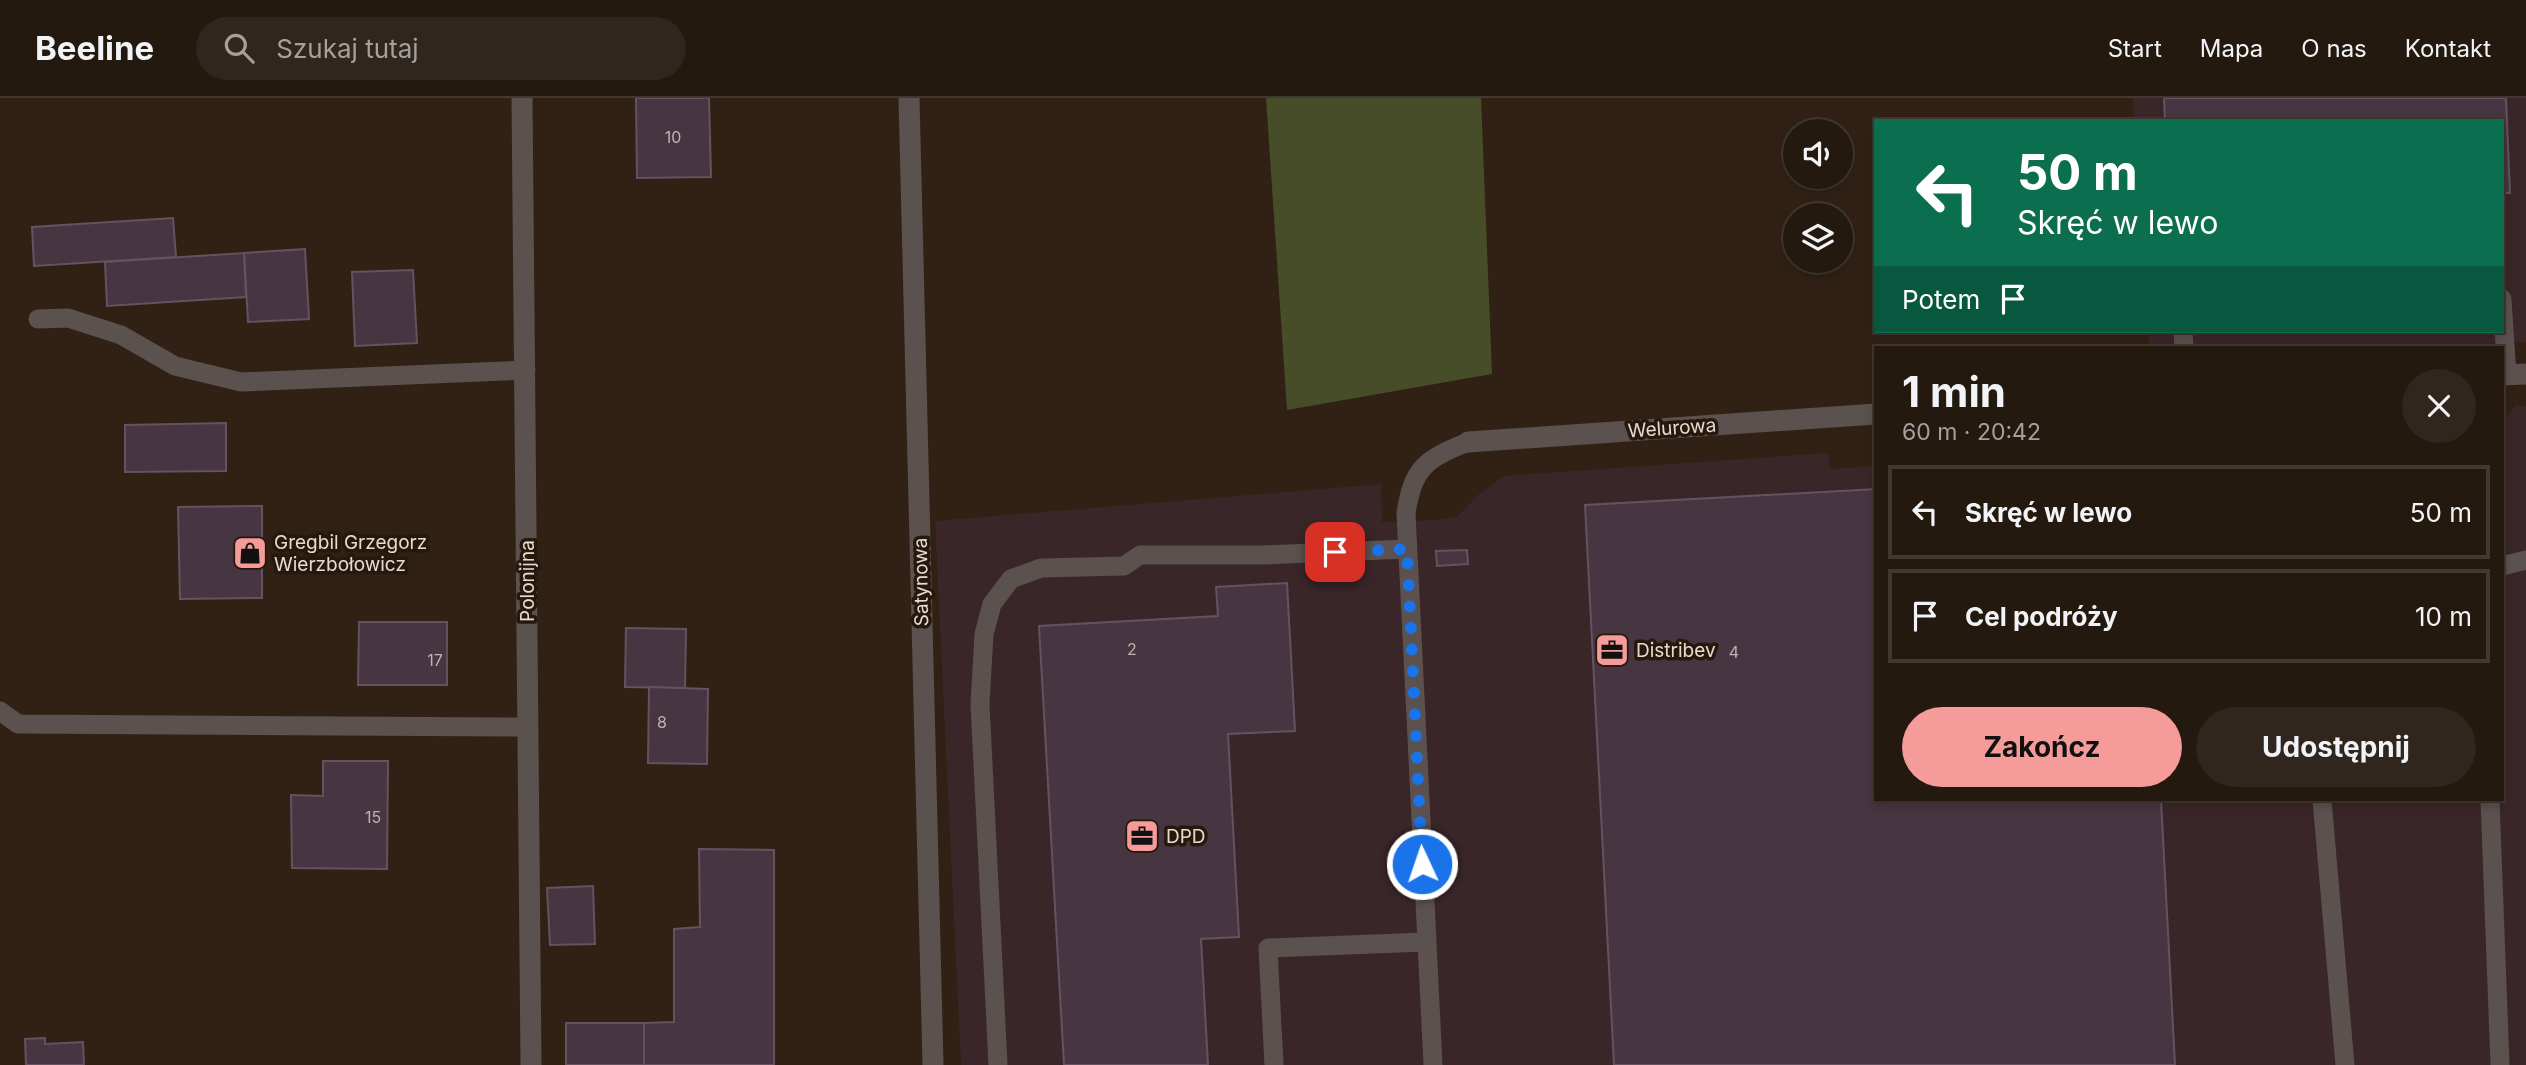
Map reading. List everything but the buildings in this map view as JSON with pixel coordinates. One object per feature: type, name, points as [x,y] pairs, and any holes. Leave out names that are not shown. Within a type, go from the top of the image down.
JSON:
[{"type":"street","name":"Polonijna","points":[[522,98],[531,1065]]},
{"type":"street","name":"Satynowa","points":[[909,98],[933,1065]]},
{"type":"street","name":"Welurowa","points":[[1468,442],[1874,414]]},
{"type":"lane","points":[[2504,314],[2512,375]]},
{"type":"lane","points":[[38,319],[68,318],[121,335],[175,366],[241,382],[526,370]]},
{"type":"lane","points":[[1433,1065],[1406,513],[1410,489],[1421,468],[1441,452],[1468,442]]},
{"type":"lane","points":[[999,1065],[979,704],[984,634],[992,604],[1011,579],[1041,568],[1125,566],[1140,555],[1263,555],[1407,549]]},
{"type":"lane","points":[[2504,566],[2526,560]]},
{"type":"lane","points":[[0,711],[18,724],[528,727]]},
{"type":"lane","points":[[2322,801],[2345,1065]]},
{"type":"lane","points":[[2490,801],[2500,1065]]},
{"type":"lane","points":[[1274,1065],[1268,948],[1425,942]]},
{"type":"shaded area","points":[[2133,98],[2526,98],[2526,342],[2442,346],[2149,346],[2148,333],[2504,333],[2504,119],[2134,119]]},
{"type":"shaded area","points":[[2515,406],[2526,406],[2526,1065],[961,1065],[935,521],[1381,484],[1382,522],[1439,520],[1457,517],[1478,495],[1504,476],[1828,453],[1830,469],[1874,466],[1874,801],[2504,801],[2504,419]]},
{"type":"green space","points":[[1266,98],[1481,98],[1492,374],[1287,410]]},
{"type":"place","name":"Gregbil Grzegorz Wierzbołowicz","points":[[250,553]]},
{"type":"place","name":"Distribev","points":[[1612,650]]},
{"type":"place","name":"DPD","points":[[1142,836]]},
{"type":"route","points":[[1335,552],[1407,549],[1422,864]]}]
